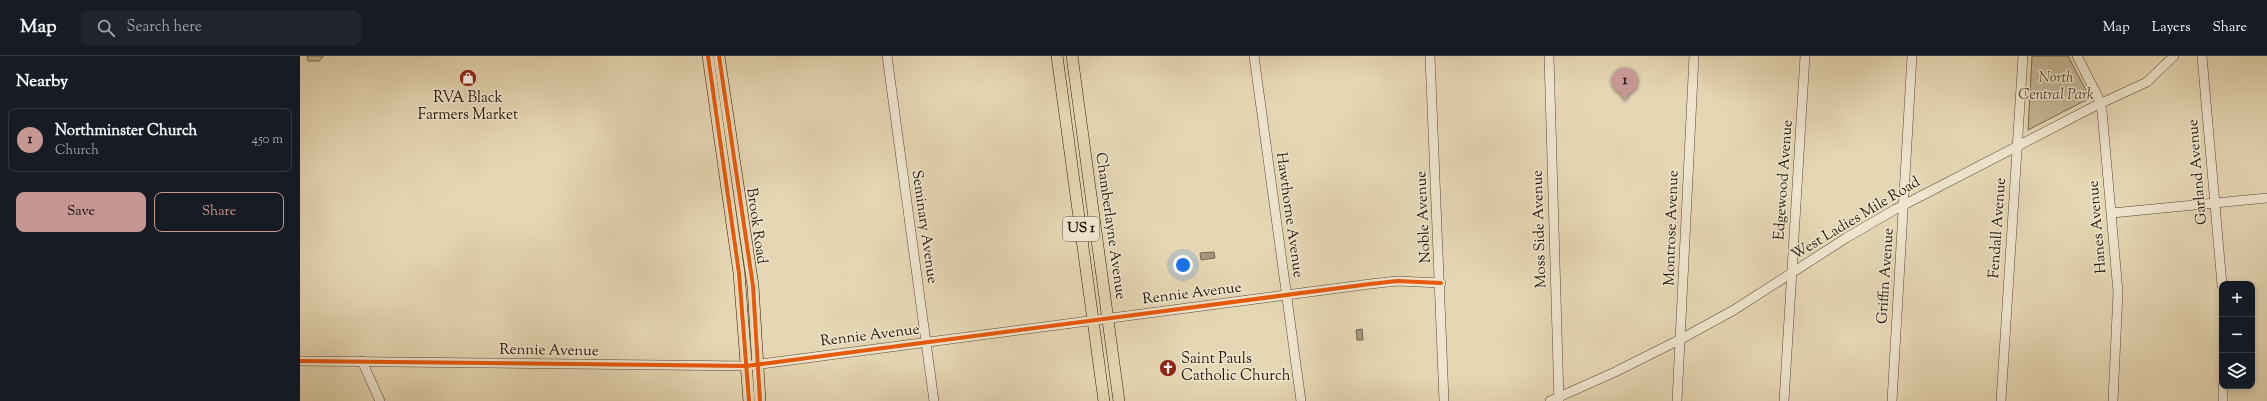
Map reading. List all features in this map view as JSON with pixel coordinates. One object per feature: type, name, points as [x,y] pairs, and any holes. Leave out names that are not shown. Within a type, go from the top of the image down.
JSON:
[{"type":"main road","name":"Brook Road","points":[[708,56],[739,273],[749,401]]},
{"type":"main road","name":"Brook Road","points":[[719,56],[752,286],[760,401]]},
{"type":"main road","name":"Chamberlayne Avenue","points":[[1057,56],[1104,401]]},
{"type":"main road","name":"Chamberlayne Avenue","points":[[1072,56],[1119,401]]},
{"type":"street","name":"Seminary Avenue","points":[[887,56],[934,401]]},
{"type":"street","name":"Hawthorne Avenue","points":[[1254,56],[1301,401]]},
{"type":"street","name":"Noble Avenue","points":[[1430,56],[1441,283],[1444,401]]},
{"type":"street","name":"Moss Side Avenue","points":[[1549,56],[1559,399]]},
{"type":"street","name":"Montrose Avenue","points":[[1677,401],[1694,56]]},
{"type":"street","name":"Edgewood Avenue","points":[[1784,401],[1805,56]]},
{"type":"street","name":"Griffin Avenue","points":[[1892,401],[1912,56]]},
{"type":"street","name":"Fendall Avenue","points":[[2001,401],[2023,56]]},
{"type":"street","name":"Hanes Avenue","points":[[2076,56],[2100,104],[2112,213],[2118,305],[2113,401]]},
{"type":"street","name":"West Ladies Mile Road","points":[[1550,401],[1559,399],[1681,339],[1734,310],[1846,238],[1904,204],[2100,104],[2147,82],[2174,56]]},
{"type":"street","name":"Garland Avenue","points":[[2202,56],[2222,281]]},
{"type":"street","points":[[2112,213],[2267,198]]},
{"type":"street","name":"Rennie Avenue","points":[[300,360],[746,366],[758,363],[926,342],[1107,316],[1286,294],[1390,282],[1441,283]]},
{"type":"street","points":[[362,361],[380,401]]},
{"type":"street","points":[[2223,401],[2224,389]]},
{"type":"green space","points":[[307,56],[323,57],[319,61],[308,61]]},
{"type":"green space","name":"North Central Park","points":[[2032,56],[2068,56],[2090,98],[2028,130]]},
{"type":"shaded area","points":[[1214,252],[1215,258],[1201,260],[1200,253]]},
{"type":"shaded area","points":[[1362,329],[1363,340],[1357,340],[1356,330]]},
{"type":"cycle path","points":[[708,56],[739,273],[749,401]]},
{"type":"cycle path","points":[[719,56],[753,286],[760,401]]},
{"type":"cycle path","points":[[300,361],[746,366],[1370,284],[1397,281],[1441,283]]},
{"type":"place","name":"RVA Black Farmers Market","points":[[468,78]]},
{"type":"place","name":"Northminster Church","points":[[1625,101]]},
{"type":"place","name":"Saint Pauls Catholic Church","points":[[1168,368]]}]
